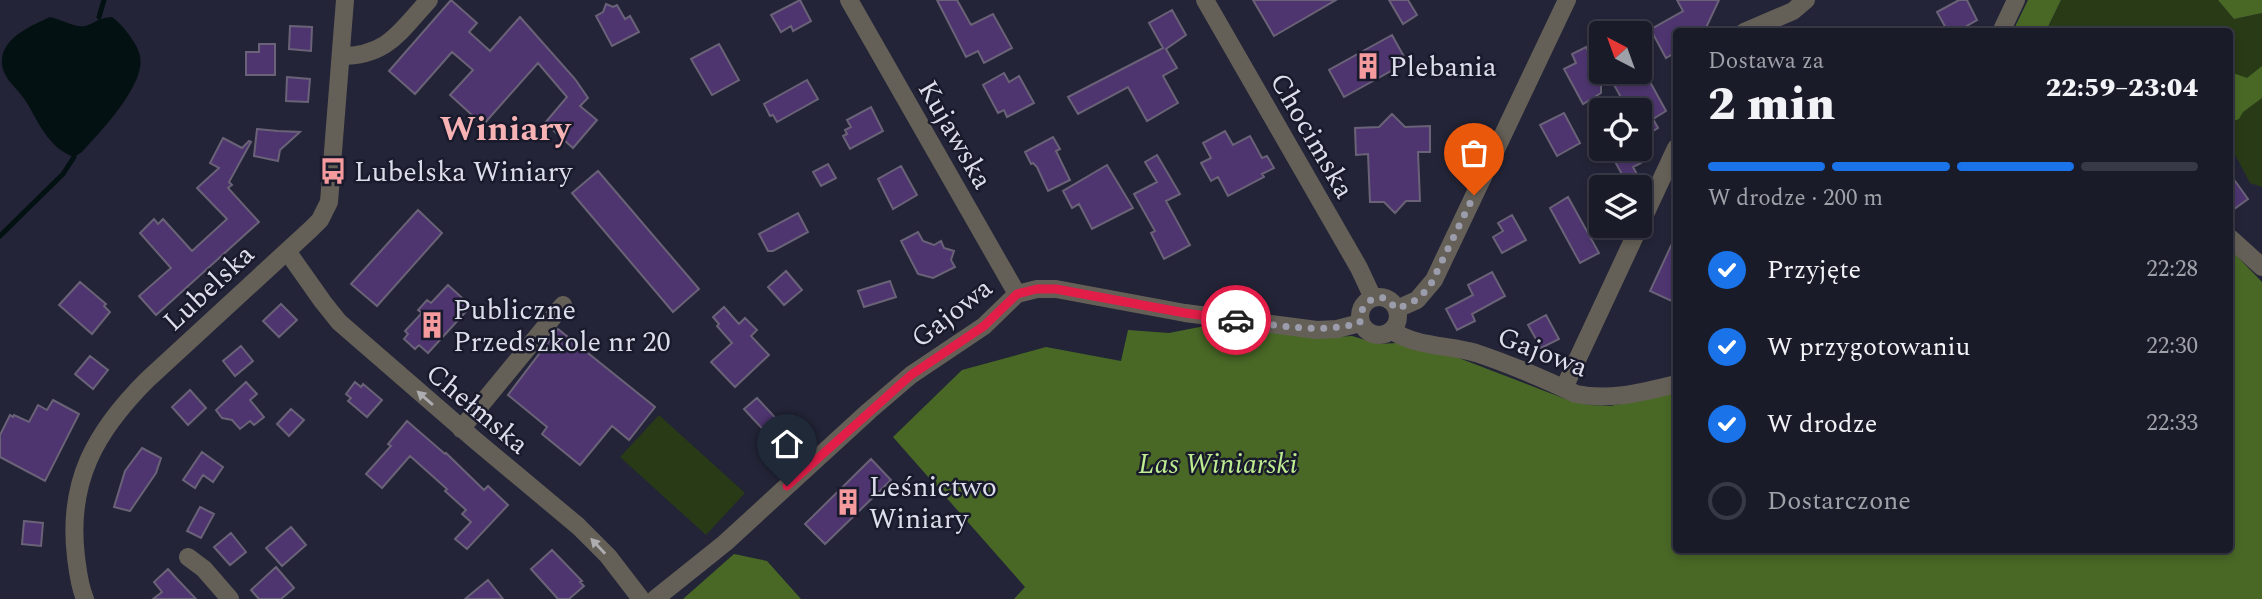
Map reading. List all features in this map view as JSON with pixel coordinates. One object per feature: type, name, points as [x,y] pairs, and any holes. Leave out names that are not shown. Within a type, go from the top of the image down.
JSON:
[{"type":"street","name":"Lubelska","points":[[85,599],[79,582],[73,513],[82,477],[94,447],[128,399],[320,220],[329,202],[345,0]]},
{"type":"street","points":[[341,56],[359,56],[377,51],[429,0]]},
{"type":"street","name":"Kujawska","points":[[849,0],[1017,294]]},
{"type":"street","name":"Chocimska","points":[[1205,0],[1359,268],[1373,298]]},
{"type":"street","points":[[1397,309],[1416,300],[1434,280],[1566,0]]},
{"type":"street","points":[[1753,28],[1793,11],[1806,0]]},
{"type":"street","points":[[2003,28],[2015,0]]},
{"type":"street","points":[[1564,388],[1673,155]]},
{"type":"street","points":[[2233,241],[2262,267]]},
{"type":"street","name":"Chełmska","points":[[287,251],[339,322],[587,534],[641,599]]},
{"type":"street","name":"Gajowa","points":[[655,599],[725,543],[890,393],[926,364],[984,326],[1017,294],[1037,289],[1056,289],[1185,313],[1317,330],[1337,329],[1360,323]]},
{"type":"street","points":[[1373,298],[1385,298],[1397,309],[1398,320],[1393,331],[1374,335],[1360,323],[1361,310],[1373,298]]},
{"type":"street","points":[[461,429],[563,305]]},
{"type":"street","name":"Gajowa","points":[[1393,331],[1412,341],[1444,345],[1477,354],[1576,394],[1619,396],[1673,385]]},
{"type":"street","points":[[188,557],[204,569],[230,599]]},
{"type":"green space","points":[[2028,0],[2061,0],[2047,28],[2014,28]]},
{"type":"green space","points":[[2061,0],[2218,0],[2234,19],[2262,13],[2262,187],[2250,183],[2233,151],[2233,28],[2048,28]]},
{"type":"green space","points":[[2218,0],[2262,0],[2262,13],[2234,19]]},
{"type":"green space","points":[[2262,66],[2262,98],[2243,112],[2239,119],[2233,121],[2233,73],[2247,78]]},
{"type":"green space","name":"Las Winiarski","points":[[2233,252],[2262,282],[2262,599],[1014,599],[1025,587],[893,437],[962,370],[1046,347],[1121,361],[1128,330],[1169,333],[1210,325],[1323,338],[1352,336],[1379,344],[1397,343],[1451,355],[1568,400],[1610,406],[1673,394],[1673,553],[2233,553]]},
{"type":"green space","points":[[659,415],[745,493],[706,535],[620,457]]},
{"type":"green space","points":[[734,554],[767,561],[801,599],[683,599]]},
{"type":"shaded area","points":[[50,17],[81,26],[112,17],[129,35],[140,56],[140,68],[129,94],[100,133],[74,157],[50,140],[3,71],[2,58],[8,43],[28,28]]},
{"type":"building","points":[[451,0],[477,23],[469,32],[490,51],[520,17],[575,79],[588,98],[580,106],[597,120],[573,148],[545,123],[567,97],[538,63],[483,125],[450,95],[473,70],[452,52],[415,94],[389,71]]},
{"type":"building","points":[[800,0],[811,21],[793,31],[791,26],[781,32],[771,15]]},
{"type":"building","points":[[937,0],[957,0],[971,25],[993,14],[1012,48],[984,63],[978,51],[966,57]]},
{"type":"building","points":[[1253,0],[1336,0],[1274,36]]},
{"type":"building","points":[[1389,0],[1408,0],[1417,15],[1403,24]]},
{"type":"building","points":[[1677,0],[1719,0],[1706,28],[1673,28],[1673,54],[1666,58],[1652,29],[1683,11]]},
{"type":"building","points":[[1959,0],[1967,0],[1977,20],[1963,28],[1946,28],[1937,12]]},
{"type":"building","points":[[606,4],[613,7],[617,5],[625,19],[630,16],[639,32],[612,46],[596,16],[603,12]]},
{"type":"building","points":[[1172,10],[1186,35],[1166,49],[1177,68],[1163,76],[1178,103],[1147,121],[1128,87],[1078,114],[1068,97],[1163,48],[1149,23]]},
{"type":"building","points":[[290,26],[312,27],[311,51],[289,49]]},
{"type":"building","name":"Plebania","points":[[1392,35],[1407,62],[1344,97],[1329,70]]},
{"type":"building","points":[[259,44],[275,44],[275,75],[246,75],[246,52],[259,52]]},
{"type":"building","points":[[719,44],[739,80],[712,95],[691,59]]},
{"type":"building","points":[[1586,47],[1589,53],[1589,84],[1601,84],[1601,93],[1583,104],[1564,69],[1576,63],[1572,54]]},
{"type":"building","points":[[1004,73],[1009,82],[1019,76],[1034,103],[1007,117],[1004,110],[998,113],[983,85]]},
{"type":"building","points":[[287,77],[310,79],[308,102],[286,101]]},
{"type":"building","points":[[807,80],[818,99],[777,122],[773,115],[770,116],[764,104]]},
{"type":"building","points":[[1614,84],[1651,84],[1666,111],[1653,119],[1658,128],[1652,132],[1652,98],[1621,98]]},
{"type":"building","points":[[871,107],[883,131],[850,149],[843,136],[847,134],[845,130],[851,127],[847,120]]},
{"type":"building","points":[[1564,113],[1580,143],[1557,156],[1540,125]]},
{"type":"building","points":[[1392,114],[1405,127],[1430,126],[1430,152],[1418,152],[1420,201],[1406,201],[1395,213],[1384,202],[1370,202],[1368,154],[1356,155],[1355,128],[1379,127]]},
{"type":"building","points":[[257,129],[300,132],[280,150],[278,161],[254,156]]},
{"type":"building","points":[[1225,131],[1233,145],[1250,136],[1262,158],[1267,156],[1274,168],[1262,174],[1264,177],[1228,196],[1218,177],[1211,181],[1201,163],[1211,158],[1203,143]]},
{"type":"building","points":[[1053,137],[1060,149],[1056,151],[1070,180],[1048,191],[1037,167],[1031,164],[1025,152]]},
{"type":"building","points":[[223,138],[242,148],[251,142],[229,182],[232,185],[228,188],[259,222],[156,315],[139,296],[171,268],[140,233],[154,219],[158,224],[163,219],[192,251],[227,219],[197,188],[219,168],[210,163]]},
{"type":"building","points":[[1157,155],[1180,194],[1166,201],[1190,245],[1164,259],[1151,233],[1155,231],[1134,194],[1157,182],[1145,162]]},
{"type":"building","points":[[1615,161],[1640,161],[1641,163],[1633,167],[1637,175],[1622,175]]},
{"type":"building","points":[[828,164],[836,178],[821,186],[813,172]]},
{"type":"building","points":[[1107,165],[1133,208],[1092,229],[1079,204],[1072,208],[1063,191]]},
{"type":"building","points":[[901,166],[917,195],[893,209],[878,179]]},
{"type":"building","points":[[598,171],[699,289],[673,312],[572,193]]},
{"type":"building","points":[[2233,178],[2248,199],[2233,210]]},
{"type":"building","points":[[1568,197],[1599,253],[1580,263],[1550,208]]},
{"type":"building","points":[[418,210],[442,233],[377,306],[351,284]]},
{"type":"building","points":[[798,213],[808,232],[773,251],[768,251],[759,234]]},
{"type":"building","points":[[1512,215],[1526,240],[1502,253],[1493,237],[1503,231],[1498,223]]},
{"type":"building","points":[[918,232],[923,241],[934,245],[941,241],[944,248],[954,251],[951,260],[955,267],[933,278],[918,274],[901,241]]},
{"type":"building","points":[[1673,241],[1673,302],[1650,291]]},
{"type":"building","points":[[786,271],[802,290],[784,305],[768,287]]},
{"type":"building","points":[[1492,272],[1505,296],[1472,314],[1475,321],[1457,330],[1446,309],[1473,295],[1468,285]]},
{"type":"building","points":[[890,281],[896,297],[864,307],[858,291]]},
{"type":"building","points":[[80,282],[106,304],[104,306],[110,312],[92,334],[59,305]]},
{"type":"building","name":"Publiczne Przedszkole nr 20","points":[[448,285],[471,306],[428,353],[419,345],[415,349],[404,339],[408,334],[405,331],[422,313],[418,310],[427,300],[431,303]]},
{"type":"building","points":[[281,304],[297,320],[279,337],[263,321]]},
{"type":"building","points":[[724,307],[739,324],[745,318],[757,330],[751,336],[769,355],[735,387],[711,362],[732,343],[713,317]]},
{"type":"building","points":[[1546,315],[1559,339],[1541,348],[1528,325]]},
{"type":"building","points":[[558,329],[655,407],[629,440],[612,426],[580,465],[542,434],[547,427],[508,395]]},
{"type":"building","points":[[241,346],[253,361],[235,376],[223,361]]},
{"type":"building","points":[[90,356],[108,370],[93,389],[75,374]]},
{"type":"building","points":[[246,382],[257,394],[250,400],[264,417],[254,425],[250,421],[240,429],[232,420],[222,418],[216,410]]},
{"type":"building","points":[[355,382],[361,387],[363,384],[382,400],[367,417],[348,401],[351,398],[346,394]]},
{"type":"building","points":[[190,390],[206,408],[188,425],[172,407]]},
{"type":"building","points":[[757,398],[783,426],[770,437],[744,409]]},
{"type":"building","points":[[53,400],[79,414],[45,481],[0,457],[0,435],[10,415],[29,422],[38,405],[47,410]]},
{"type":"building","points":[[291,409],[304,420],[289,436],[277,424]]},
{"type":"building","points":[[407,421],[446,453],[484,490],[488,486],[508,505],[467,549],[455,539],[471,522],[462,514],[466,510],[410,456],[382,488],[366,474],[391,446],[388,444]]},
{"type":"building","points":[[142,448],[161,458],[156,473],[130,511],[114,507],[125,471]]},
{"type":"building","points":[[202,452],[223,467],[213,482],[203,475],[195,488],[183,480]]},
{"type":"building","name":"Leśnictwo Winiary","points":[[871,459],[891,480],[825,544],[805,524]]},
{"type":"building","points":[[200,507],[214,514],[201,538],[187,531]]},
{"type":"building","points":[[24,521],[43,523],[41,546],[22,544]]},
{"type":"building","points":[[291,527],[306,545],[282,566],[266,548]]},
{"type":"building","points":[[231,533],[246,552],[230,565],[214,547]]},
{"type":"building","points":[[552,550],[584,586],[569,599],[558,599],[531,569]]},
{"type":"building","points":[[276,567],[294,588],[281,599],[259,599],[251,590]]},
{"type":"building","points":[[168,569],[196,599],[153,599],[162,592],[154,582]]},
{"type":"building","points":[[488,580],[503,599],[465,599]]},
{"type":"waterway","points":[[99,17],[104,0]]},
{"type":"waterway","points":[[0,236],[63,174],[74,157]]},
{"type":"way so far","points":[[1236,320],[1317,330],[1337,329],[1360,323],[1361,310],[1373,298],[1390,300],[1397,309],[1407,305],[1424,294],[1434,280],[1474,195]]},
{"type":"place","name":"Plebania","points":[[1368,66]]},
{"type":"place","name":"Lubelska Winiary","points":[[333,171]]},
{"type":"place","name":"Publiczne Przedszkole nr 20","points":[[432,325]]},
{"type":"place","name":"Leśnictwo Winiary","points":[[848,502]]},
{"type":"district","name":"Winiary","points":[[505,128]]},
{"type":"route","points":[[787,486],[911,375],[975,333],[1017,294],[1037,289],[1056,289],[1236,320]]}]
